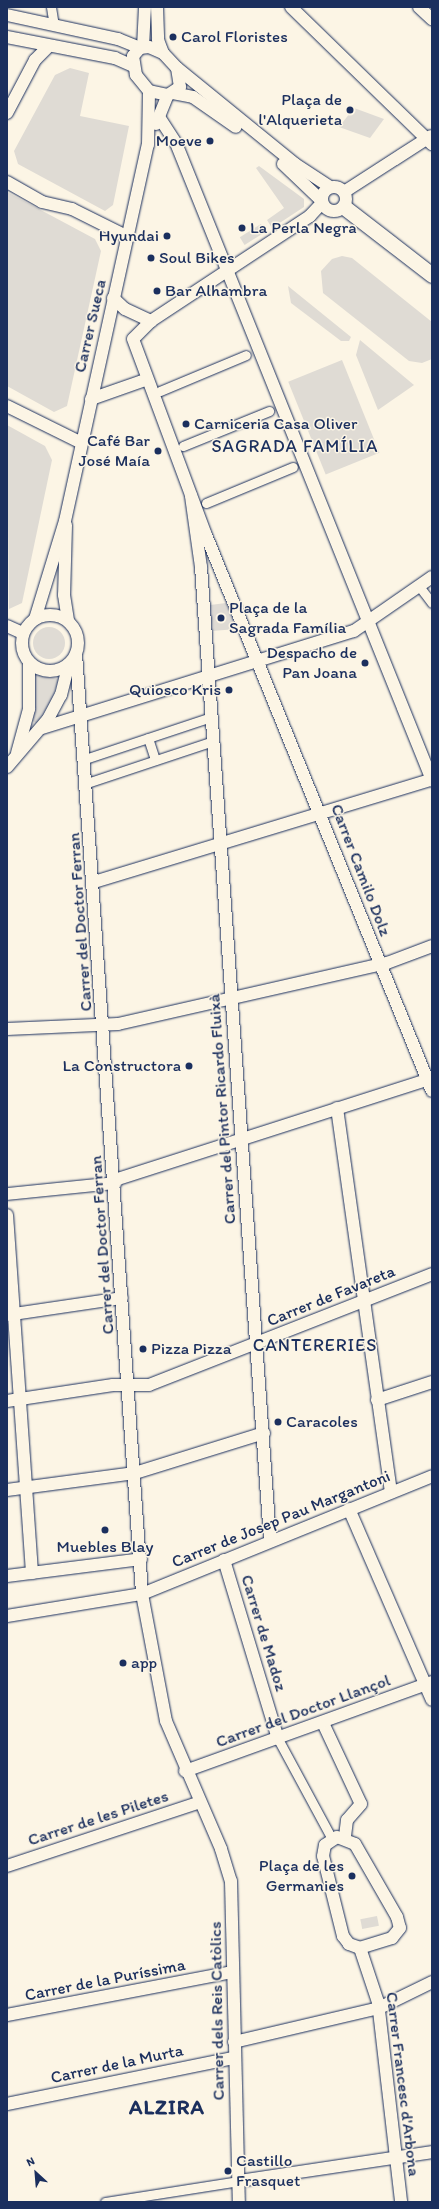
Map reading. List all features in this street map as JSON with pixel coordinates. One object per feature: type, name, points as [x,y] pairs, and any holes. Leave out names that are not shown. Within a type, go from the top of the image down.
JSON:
[{"type":"street","points":[[51,7],[54,25]]},
{"type":"street","points":[[145,7],[142,47],[133,56],[133,66],[149,91],[193,97],[230,122],[321,202],[329,211],[430,140],[291,7]]},
{"type":"street","points":[[157,7],[158,40],[163,53],[177,68],[295,164],[330,187],[432,275]]},
{"type":"street","points":[[419,7],[432,19]]},
{"type":"street","points":[[7,15],[118,39],[163,53]]},
{"type":"street","points":[[7,37],[115,58],[133,66]]},
{"type":"street","points":[[7,113],[35,60],[49,46]]},
{"type":"street","points":[[171,94],[181,81],[177,68]]},
{"type":"street","name":"Carrer Sueca","points":[[149,91],[150,138]]},
{"type":"street","name":"Carrer Sueca","points":[[35,619],[65,521],[80,442],[150,138],[171,94]]},
{"type":"street","points":[[94,882],[432,779],[226,272],[176,143],[159,117]]},
{"type":"street","points":[[7,182],[42,202],[72,209],[128,237]]},
{"type":"street","points":[[258,660],[145,380],[133,339],[151,321],[310,216],[330,187]]},
{"type":"street","points":[[113,298],[125,309],[151,321]]},
{"type":"street","points":[[160,391],[246,355]]},
{"type":"street","points":[[90,399],[145,380]]},
{"type":"street","points":[[7,406],[80,442]]},
{"type":"street","points":[[182,446],[269,411]]},
{"type":"street","points":[[206,503],[293,467]]},
{"type":"street","points":[[191,496],[200,567],[207,676]]},
{"type":"street","name":"Carrer Sueca","points":[[65,521],[64,596],[68,621]]},
{"type":"street","points":[[42,728],[368,624],[432,577]]},
{"type":"street","points":[[419,586],[432,603]]},
{"type":"street","points":[[7,767],[42,728],[58,702],[73,659],[78,637],[68,621],[52,615],[35,619],[24,633],[22,648],[29,663],[29,709],[16,756]]},
{"type":"street","points":[[7,626],[24,633]]},
{"type":"street","points":[[29,663],[53,671],[73,659]]},
{"type":"street","name":"Carrer del Doctor Ferran","points":[[73,659],[85,759],[141,1559],[142,1594],[166,1721],[185,1771],[210,1824]]},
{"type":"street","name":"Carrer Camilo Dolz","points":[[258,660],[321,813],[380,965],[430,1079],[432,1092]]},
{"type":"street","name":"Carrer del Pintor Ricardo Fluixà","points":[[207,676],[221,844],[240,1139],[264,1433],[270,1540]]},
{"type":"street","points":[[85,759],[211,718]]},
{"type":"street","points":[[148,738],[155,760]]},
{"type":"street","points":[[86,783],[213,741]]},
{"type":"street","points":[[7,1029],[104,1026],[380,965],[432,946]]},
{"type":"street","points":[[7,1194],[115,1181],[240,1139],[430,1079]]},
{"type":"street","points":[[337,1108],[366,1299],[377,1400],[391,1492]]},
{"type":"street","points":[[7,1215],[10,1316],[20,1399],[32,1573]]},
{"type":"street","name":"Carrer de Favareta","points":[[7,1401],[114,1385],[129,1387],[149,1385],[432,1274]]},
{"type":"street","points":[[10,1316],[122,1298]]},
{"type":"street","points":[[377,1400],[432,1382]]},
{"type":"street","points":[[7,1490],[135,1473],[264,1433]]},
{"type":"street","name":"Carrer de Josep Pau Margantoni","points":[[7,1616],[142,1594],[270,1540],[432,1476]]},
{"type":"street","points":[[349,1509],[429,1683],[432,1700]]},
{"type":"street","points":[[7,1576],[141,1559]]},
{"type":"street","name":"Carrer de Madoz","points":[[224,1560],[278,1739]]},
{"type":"street","name":"Carrer del Doctor Llançol","points":[[185,1771],[323,1723],[429,1683]]},
{"type":"street","points":[[323,1723],[361,1804],[347,1820],[345,1837]]},
{"type":"street","points":[[278,1739],[332,1839]]},
{"type":"street","name":"Carrer de les Piletes","points":[[7,1866],[200,1802]]},
{"type":"street","name":"Carrer dels Reis Catòlics","points":[[210,1824],[231,1881],[234,2058],[239,2202]]},
{"type":"street","points":[[345,1837],[359,1850],[400,1924],[392,1938],[360,1948],[346,1941],[337,1919],[323,1856],[325,1845],[332,1839],[345,1837]]},
{"type":"street","name":"Carrer Francesc d'Arbona","points":[[360,1948],[379,2008],[401,2202]]},
{"type":"street","name":"Carrer de la Puríssima","points":[[7,2015],[233,1972]]},
{"type":"street","points":[[234,2042],[379,2008],[432,1982]]},
{"type":"street","name":"Carrer de la Murta","points":[[7,2104],[234,2058]]},
{"type":"street","points":[[105,2202],[135,2200],[239,2181],[432,2152]]},
{"type":"shaded area","points":[[70,68],[89,73],[80,116],[129,126],[113,205],[105,211],[18,164],[14,151],[55,75]]},
{"type":"shaded area","points":[[354,108],[384,119],[370,138],[339,127]]},
{"type":"shaded area","points":[[259,166],[304,199],[304,207],[272,228],[267,220],[284,208],[256,168]]},
{"type":"shaded area","points":[[7,192],[95,239],[101,251],[67,406],[54,412],[7,386]]},
{"type":"shaded area","points":[[261,224],[266,232],[245,245],[240,237]]},
{"type":"shaded area","points":[[342,256],[352,258],[432,322],[432,359],[422,363],[409,361],[323,293],[321,271],[332,259]]},
{"type":"shaded area","points":[[288,286],[351,337],[349,341],[341,341],[291,303]]},
{"type":"shaded area","points":[[360,340],[414,385],[378,410],[356,355]]},
{"type":"shaded area","points":[[342,360],[379,453],[326,474],[288,382]]},
{"type":"shaded area","points":[[7,425],[45,446],[52,460],[22,603],[9,609]]},
{"type":"shaded area","points":[[226,603],[237,629],[212,631],[210,605]]},
{"type":"shaded area","points":[[49,627],[55,628],[62,634],[65,643],[64,649],[58,656],[49,659],[43,658],[36,652],[33,643],[34,637],[40,630]]},
{"type":"shaded area","points":[[35,675],[59,679],[52,699],[37,724],[33,721]]},
{"type":"shaded area","points":[[377,1916],[379,1926],[362,1929],[360,1919]]},
{"type":"place","name":"Carol Floristes","points":[[173,37]]},
{"type":"place","name":"Plaça de l'Alquerieta","points":[[350,110]]},
{"type":"place","name":"Moeve","points":[[210,141]]},
{"type":"place","name":"La Perla Negra","points":[[242,228]]},
{"type":"place","name":"Hyundai","points":[[167,236]]},
{"type":"place","name":"Soul Bikes","points":[[151,258]]},
{"type":"place","name":"Bar Alhambra","points":[[157,291]]},
{"type":"place","name":"Carniceria Casa Oliver","points":[[186,424]]},
{"type":"place","name":"Café Bar José Maía","points":[[158,451]]},
{"type":"place","name":"Plaça de la Sagrada Família","points":[[221,618]]},
{"type":"place","name":"Despacho de Pan Joana","points":[[365,663]]},
{"type":"place","name":"Quiosco Kris","points":[[229,690]]},
{"type":"place","name":"La Constructora","points":[[189,1066]]},
{"type":"place","name":"Pizza Pizza","points":[[143,1349]]},
{"type":"place","name":"Caracoles","points":[[278,1422]]},
{"type":"place","name":"Muebles Blay","points":[[105,1530]]},
{"type":"place","name":"app","points":[[123,1663]]},
{"type":"place","name":"Plaça de les Germanies","points":[[352,1876]]},
{"type":"place","name":"Castillo Frasquet","points":[[228,2171]]},
{"type":"district","name":"SAGRADA FAMÍLIA","points":[[295,446]]},
{"type":"district","name":"CANTERERIES","points":[[315,1345]]},
{"type":"district","name":"ALZIRA","points":[[167,2107]]}]
